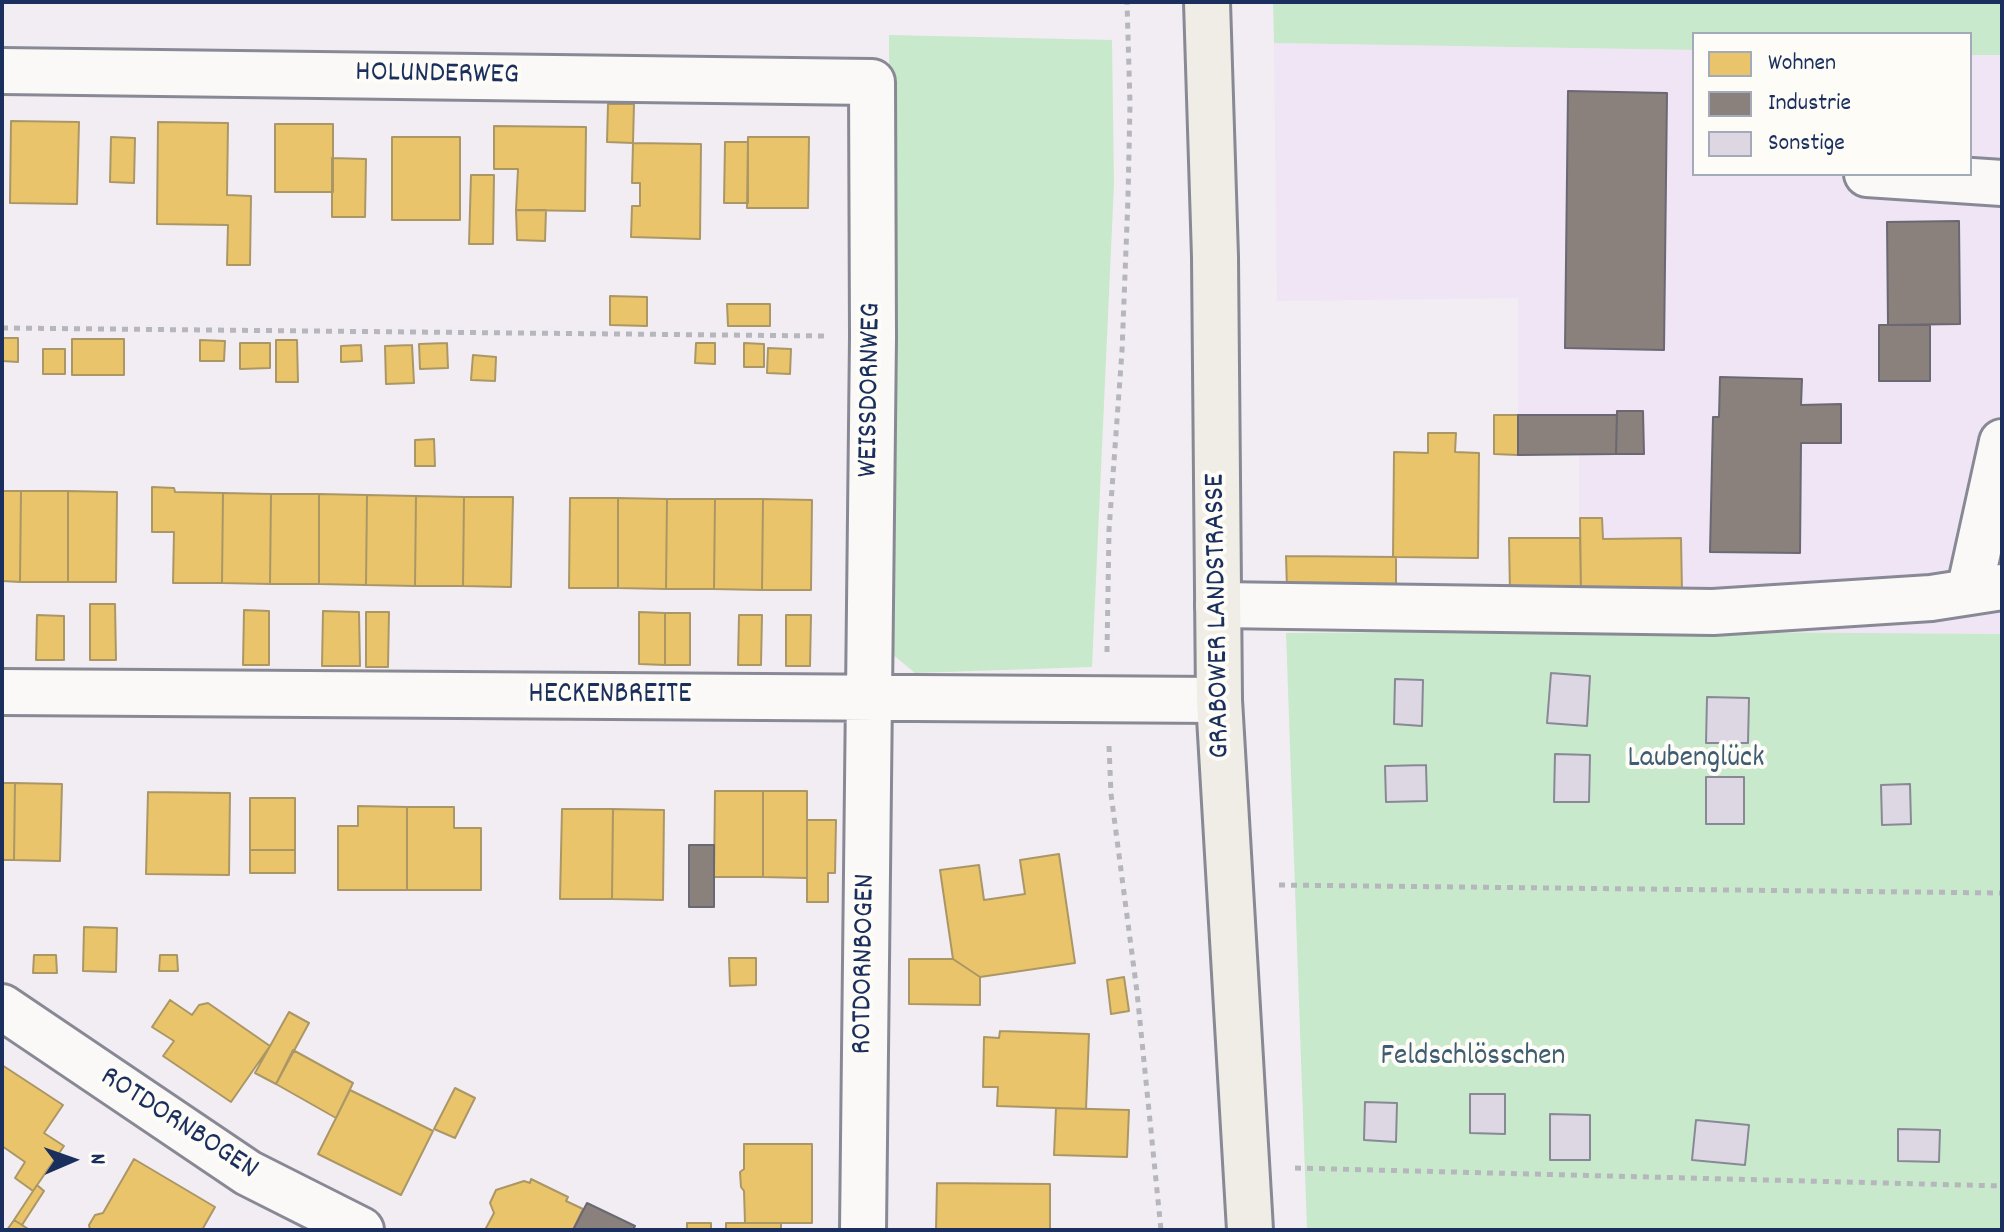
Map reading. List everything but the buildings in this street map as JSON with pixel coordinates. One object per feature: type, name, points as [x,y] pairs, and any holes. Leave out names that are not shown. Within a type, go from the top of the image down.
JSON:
[{"type":"main road","name":"GRABOWER LANDSTRASSE","points":[[1207,2],[1215,257],[1219,700],[1250,1230]]},
{"type":"street","name":"HOLUNDERWEG","points":[[2,71],[872,82]]},
{"type":"street","name":"WEISSDORNWEG","points":[[868,699],[873,337],[872,82]]},
{"type":"street","points":[[1897,176],[2002,183]]},
{"type":"street","points":[[1218,605],[1713,612],[1931,598],[1986,589],[2002,442]]},
{"type":"street","name":"HECKENBREITE","points":[[2,692],[1219,700]]},
{"type":"street","name":"ROTDORNBOGEN","points":[[863,1230],[868,699]]},
{"type":"street","name":"ROTDORNBOGEN","points":[[2,1007],[248,1173],[361,1230]]},
{"type":"path","points":[[1127,2],[1130,104],[1128,198],[1122,351],[1109,530],[1107,698],[1111,794],[1137,992],[1161,1230]]},
{"type":"path","points":[[2,328],[873,337]]},
{"type":"path","points":[[1268,885],[2002,893]]},
{"type":"path","points":[[1290,1169],[2002,1186]]},
{"type":"shaded area","points":[[1274,43],[1692,50],[1692,176],[1972,176],[1972,55],[2002,55],[2002,634],[1580,631],[1579,455],[1518,455],[1518,298],[1277,301]]},
{"type":"green space","points":[[1273,2],[2002,2],[2002,55],[1972,55],[1972,32],[1692,32],[1692,50],[1274,43]]},
{"type":"green space","points":[[889,35],[1112,40],[1114,184],[1092,667],[915,673],[891,653]]},
{"type":"green space","points":[[1580,631],[2002,634],[2002,1230],[1307,1230],[1286,633]]},
{"type":"park label","name":"Laubenglück","points":[[1696,761]]},
{"type":"park label","name":"Feldschlösschen","points":[[1473,1059]]}]
